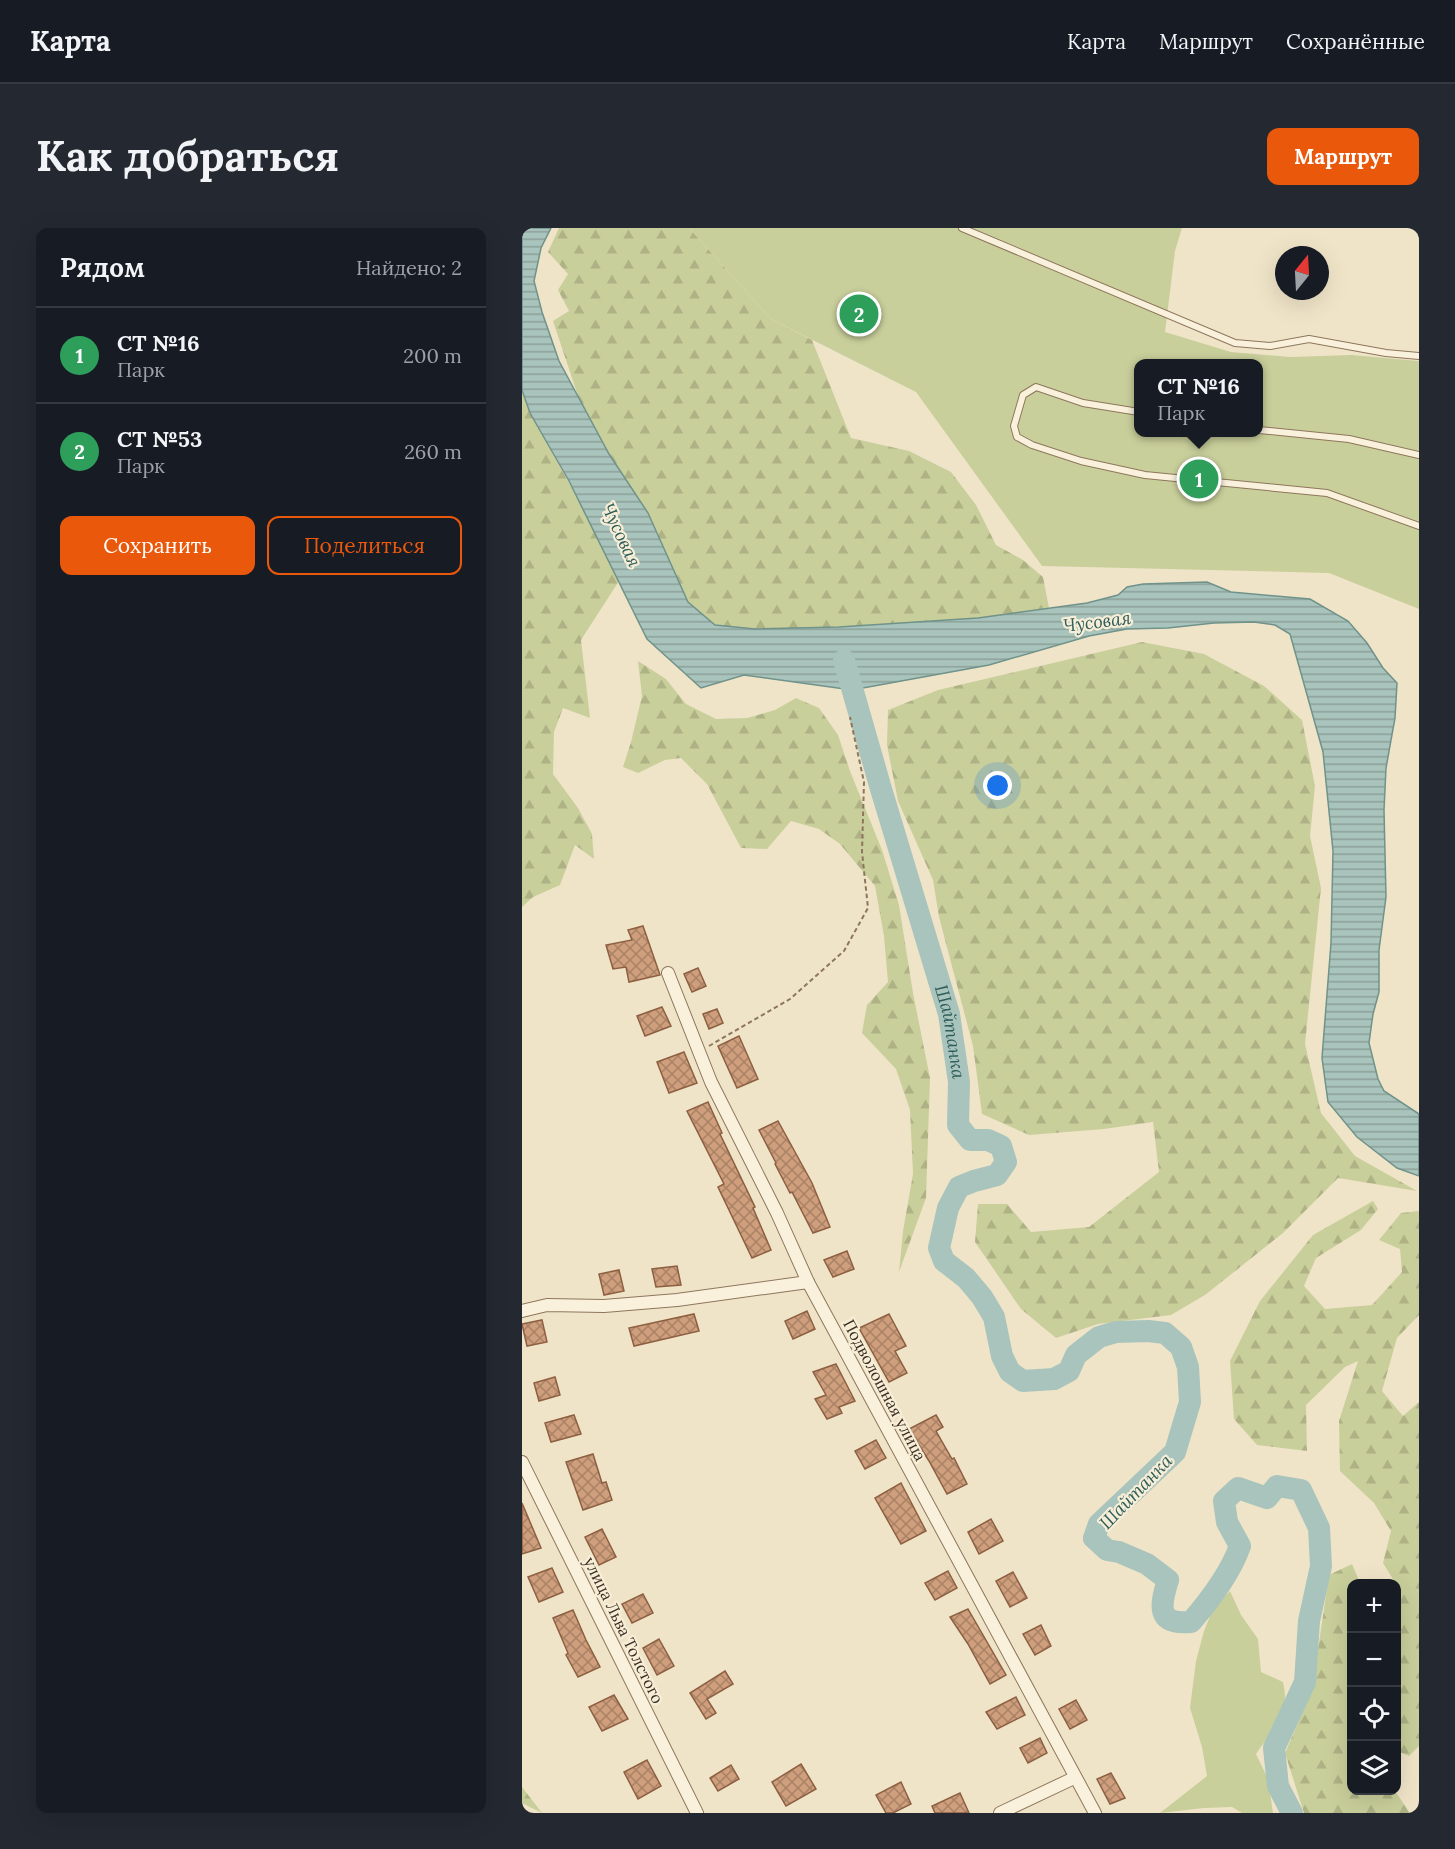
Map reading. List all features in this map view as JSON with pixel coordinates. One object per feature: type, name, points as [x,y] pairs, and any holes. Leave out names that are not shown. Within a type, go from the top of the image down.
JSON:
[{"type":"street","name":"Подволошная улица","points":[[668,973],[711,1082],[777,1213],[808,1282],[1074,1778],[1095,1813]]},
{"type":"street","points":[[522,1311],[547,1305],[604,1306],[677,1300],[808,1282]]},
{"type":"street","name":"улица Льва Толстого","points":[[522,1462],[697,1813]]},
{"type":"street","points":[[1000,1813],[1074,1778]]},
{"type":"lane","points":[[962,228],[1235,344],[1270,346],[1309,339],[1386,353],[1419,356]]},
{"type":"lane","points":[[1134,411],[1083,403],[1036,387],[1023,395],[1014,426],[1017,437],[1024,441],[1081,461],[1146,474],[1327,493],[1419,525]]},
{"type":"lane","points":[[1263,430],[1349,439],[1419,455]]},
{"type":"path","points":[[699,1051],[790,999],[844,951],[867,908],[862,852],[864,782],[850,717]]},
{"type":"green space","points":[[559,228],[689,228],[771,319],[812,340],[851,438],[909,451],[951,472],[976,505],[996,545],[1023,560],[1043,577],[1049,608],[980,618],[848,627],[755,629],[715,625],[688,602],[648,513],[609,454],[579,399],[553,321],[569,311],[558,290],[568,274],[548,252]]},
{"type":"green space","points":[[689,228],[1182,228],[1175,251],[1165,332],[1231,352],[1290,357],[1352,355],[1419,361],[1419,609],[1329,573],[1042,566],[916,392],[771,319]]},
{"type":"green space","points":[[522,389],[530,413],[579,501],[619,581],[581,640],[590,718],[563,708],[554,732],[553,774],[578,808],[592,834],[594,859],[575,845],[560,885],[533,897],[522,907]]},
{"type":"green space","points":[[1142,642],[1204,654],[1264,686],[1302,720],[1315,786],[1310,836],[1321,888],[1305,1044],[1321,1113],[1355,1156],[1417,1191],[1338,1178],[1283,1233],[1205,1295],[1171,1315],[1098,1324],[1056,1338],[1021,1309],[975,1242],[978,1204],[1007,1204],[1031,1232],[1089,1227],[1159,1172],[1153,1122],[1104,1129],[1029,1135],[982,1114],[973,1046],[939,917],[933,880],[898,801],[887,745],[888,710],[938,690]]},
{"type":"green space","points":[[638,661],[666,679],[686,704],[716,719],[747,718],[775,710],[796,698],[819,708],[838,735],[882,850],[899,905],[930,1078],[926,1198],[899,1272],[903,1231],[913,1174],[910,1110],[896,1069],[862,1033],[867,1005],[888,982],[884,936],[875,886],[840,844],[819,829],[791,821],[767,849],[741,848],[707,784],[681,758],[665,760],[638,773],[623,767],[642,696]]},
{"type":"green space","points":[[1373,1201],[1378,1209],[1361,1230],[1316,1258],[1304,1286],[1325,1309],[1372,1305],[1402,1272],[1400,1249],[1379,1240],[1401,1213],[1419,1211],[1419,1315],[1397,1338],[1382,1391],[1403,1416],[1419,1402],[1419,1746],[1409,1756],[1401,1753],[1401,1579],[1393,1579],[1383,1563],[1391,1531],[1374,1503],[1340,1471],[1339,1421],[1358,1361],[1345,1367],[1306,1405],[1307,1451],[1257,1445],[1234,1419],[1230,1361],[1260,1301],[1313,1235]]},
{"type":"green space","points":[[1352,1564],[1358,1579],[1347,1579],[1347,1795],[1398,1795],[1410,1813],[1304,1813],[1285,1753],[1312,1690],[1329,1575]]},
{"type":"green space","points":[[1230,1591],[1241,1615],[1258,1639],[1261,1672],[1283,1682],[1285,1704],[1279,1721],[1256,1754],[1268,1779],[1273,1813],[1242,1813],[1232,1807],[1160,1813],[1207,1776],[1202,1747],[1190,1708],[1196,1661],[1204,1631],[1213,1609]]},
{"type":"green space","points":[[522,1787],[542,1813],[522,1803]]},
{"type":"water","name":"Чусовая","points":[[522,228],[551,228],[541,248],[534,281],[559,361],[609,454],[648,513],[688,602],[715,625],[755,629],[839,627],[978,618],[1087,603],[1118,595],[1127,587],[1143,584],[1207,582],[1231,592],[1310,599],[1348,621],[1397,683],[1395,718],[1386,768],[1384,810],[1386,897],[1379,950],[1379,992],[1369,1043],[1378,1079],[1384,1091],[1419,1114],[1419,1176],[1397,1168],[1357,1137],[1328,1102],[1322,1058],[1331,943],[1333,851],[1323,752],[1290,634],[1275,625],[1254,622],[1127,629],[1089,636],[989,665],[852,690],[744,675],[701,688],[647,639],[569,481],[530,413],[522,390]]},
{"type":"building","points":[[643,926],[660,975],[629,982],[626,967],[613,969],[606,945],[632,940],[628,930]]},
{"type":"building","points":[[698,968],[706,986],[692,992],[684,974]]},
{"type":"building","points":[[662,1007],[671,1026],[645,1036],[637,1016]]},
{"type":"building","points":[[717,1009],[723,1023],[709,1029],[703,1014]]},
{"type":"building","points":[[739,1036],[758,1079],[737,1088],[718,1046]]},
{"type":"building","points":[[684,1052],[697,1083],[669,1093],[657,1062]]},
{"type":"building","points":[[708,1102],[722,1133],[720,1134],[755,1207],[753,1208],[771,1250],[752,1258],[718,1187],[724,1184],[687,1111]]},
{"type":"building","points":[[778,1121],[812,1183],[830,1227],[813,1233],[775,1164],[759,1130]]},
{"type":"building","points":[[847,1251],[854,1269],[833,1277],[824,1260]]},
{"type":"building","points":[[677,1266],[681,1285],[656,1287],[652,1269]]},
{"type":"building","points":[[619,1270],[624,1291],[604,1295],[599,1274]]},
{"type":"building","points":[[807,1311],[815,1329],[793,1339],[785,1321]]},
{"type":"building","points":[[694,1314],[699,1331],[634,1346],[629,1328]]},
{"type":"building","points":[[889,1314],[906,1346],[895,1351],[907,1373],[889,1382],[859,1328]]},
{"type":"building","points":[[542,1320],[547,1342],[527,1346],[522,1324]]},
{"type":"building","points":[[836,1364],[855,1401],[839,1407],[842,1413],[827,1419],[815,1399],[826,1395],[813,1372]]},
{"type":"building","points":[[555,1377],[560,1395],[539,1401],[534,1383]]},
{"type":"building","points":[[574,1415],[581,1434],[551,1442],[545,1423]]},
{"type":"building","points":[[936,1415],[943,1427],[936,1431],[952,1459],[954,1458],[967,1484],[947,1494],[909,1429]]},
{"type":"building","points":[[876,1440],[886,1458],[865,1469],[855,1451]]},
{"type":"building","points":[[593,1454],[602,1483],[606,1482],[612,1500],[583,1510],[566,1462]]},
{"type":"building","points":[[901,1483],[926,1531],[901,1544],[875,1498]]},
{"type":"building","points":[[522,1503],[541,1548],[522,1554]]},
{"type":"building","points":[[991,1519],[1003,1541],[979,1554],[968,1532]]},
{"type":"building","points":[[602,1529],[616,1557],[599,1565],[585,1537]]},
{"type":"building","points":[[552,1568],[563,1592],[539,1602],[528,1577]]},
{"type":"building","points":[[948,1571],[957,1588],[935,1600],[925,1583]]},
{"type":"building","points":[[1013,1572],[1027,1598],[1010,1607],[996,1581]]},
{"type":"building","points":[[643,1594],[653,1613],[632,1623],[622,1604]]},
{"type":"building","points":[[968,1609],[1006,1675],[990,1684],[950,1617]]},
{"type":"building","points":[[573,1610],[600,1667],[578,1677],[566,1655],[568,1653],[553,1618]]},
{"type":"building","points":[[1041,1625],[1051,1646],[1035,1655],[1023,1634]]},
{"type":"building","points":[[659,1639],[674,1666],[657,1675],[643,1648]]},
{"type":"building","points":[[725,1671],[733,1684],[707,1699],[716,1713],[706,1719],[690,1693]]},
{"type":"building","points":[[614,1695],[628,1719],[602,1731],[589,1707]]},
{"type":"building","points":[[1016,1697],[1025,1715],[997,1729],[986,1712]]},
{"type":"building","points":[[1076,1700],[1087,1720],[1070,1729],[1059,1709]]},
{"type":"building","points":[[1040,1738],[1047,1753],[1028,1763],[1020,1748]]},
{"type":"building","points":[[647,1760],[661,1786],[638,1799],[624,1772]]},
{"type":"building","points":[[801,1764],[816,1789],[786,1806],[772,1782]]},
{"type":"building","points":[[731,1765],[739,1779],[718,1791],[710,1778]]},
{"type":"building","points":[[1111,1773],[1125,1798],[1110,1804],[1097,1779]]},
{"type":"building","points":[[901,1782],[911,1804],[893,1813],[886,1813],[876,1795]]},
{"type":"building","points":[[960,1793],[969,1813],[935,1813],[932,1806]]},
{"type":"waterway","name":"Шайтанка","points":[[844,660],[949,1014],[959,1082],[958,1125],[970,1140],[988,1140],[1001,1146],[1006,1162],[997,1175],[959,1187],[948,1208],[939,1248],[944,1261],[966,1278],[982,1297],[994,1317],[1002,1356],[1010,1372],[1023,1381],[1054,1379],[1069,1371],[1076,1355],[1099,1337],[1116,1332],[1165,1333],[1181,1347],[1188,1367],[1190,1402],[1175,1452],[1099,1524],[1094,1538],[1107,1550],[1119,1552],[1147,1564],[1168,1580],[1163,1598],[1163,1612],[1172,1620],[1191,1622],[1219,1586],[1240,1546],[1227,1522],[1224,1501],[1238,1488],[1267,1498],[1277,1486],[1301,1490],[1319,1528],[1321,1566],[1309,1621],[1305,1682],[1274,1748],[1278,1786],[1292,1813]]},
{"type":"place","name":"СТ №53","points":[[859,314]]},
{"type":"place","name":"СТ №16","points":[[1199,479]]}]
